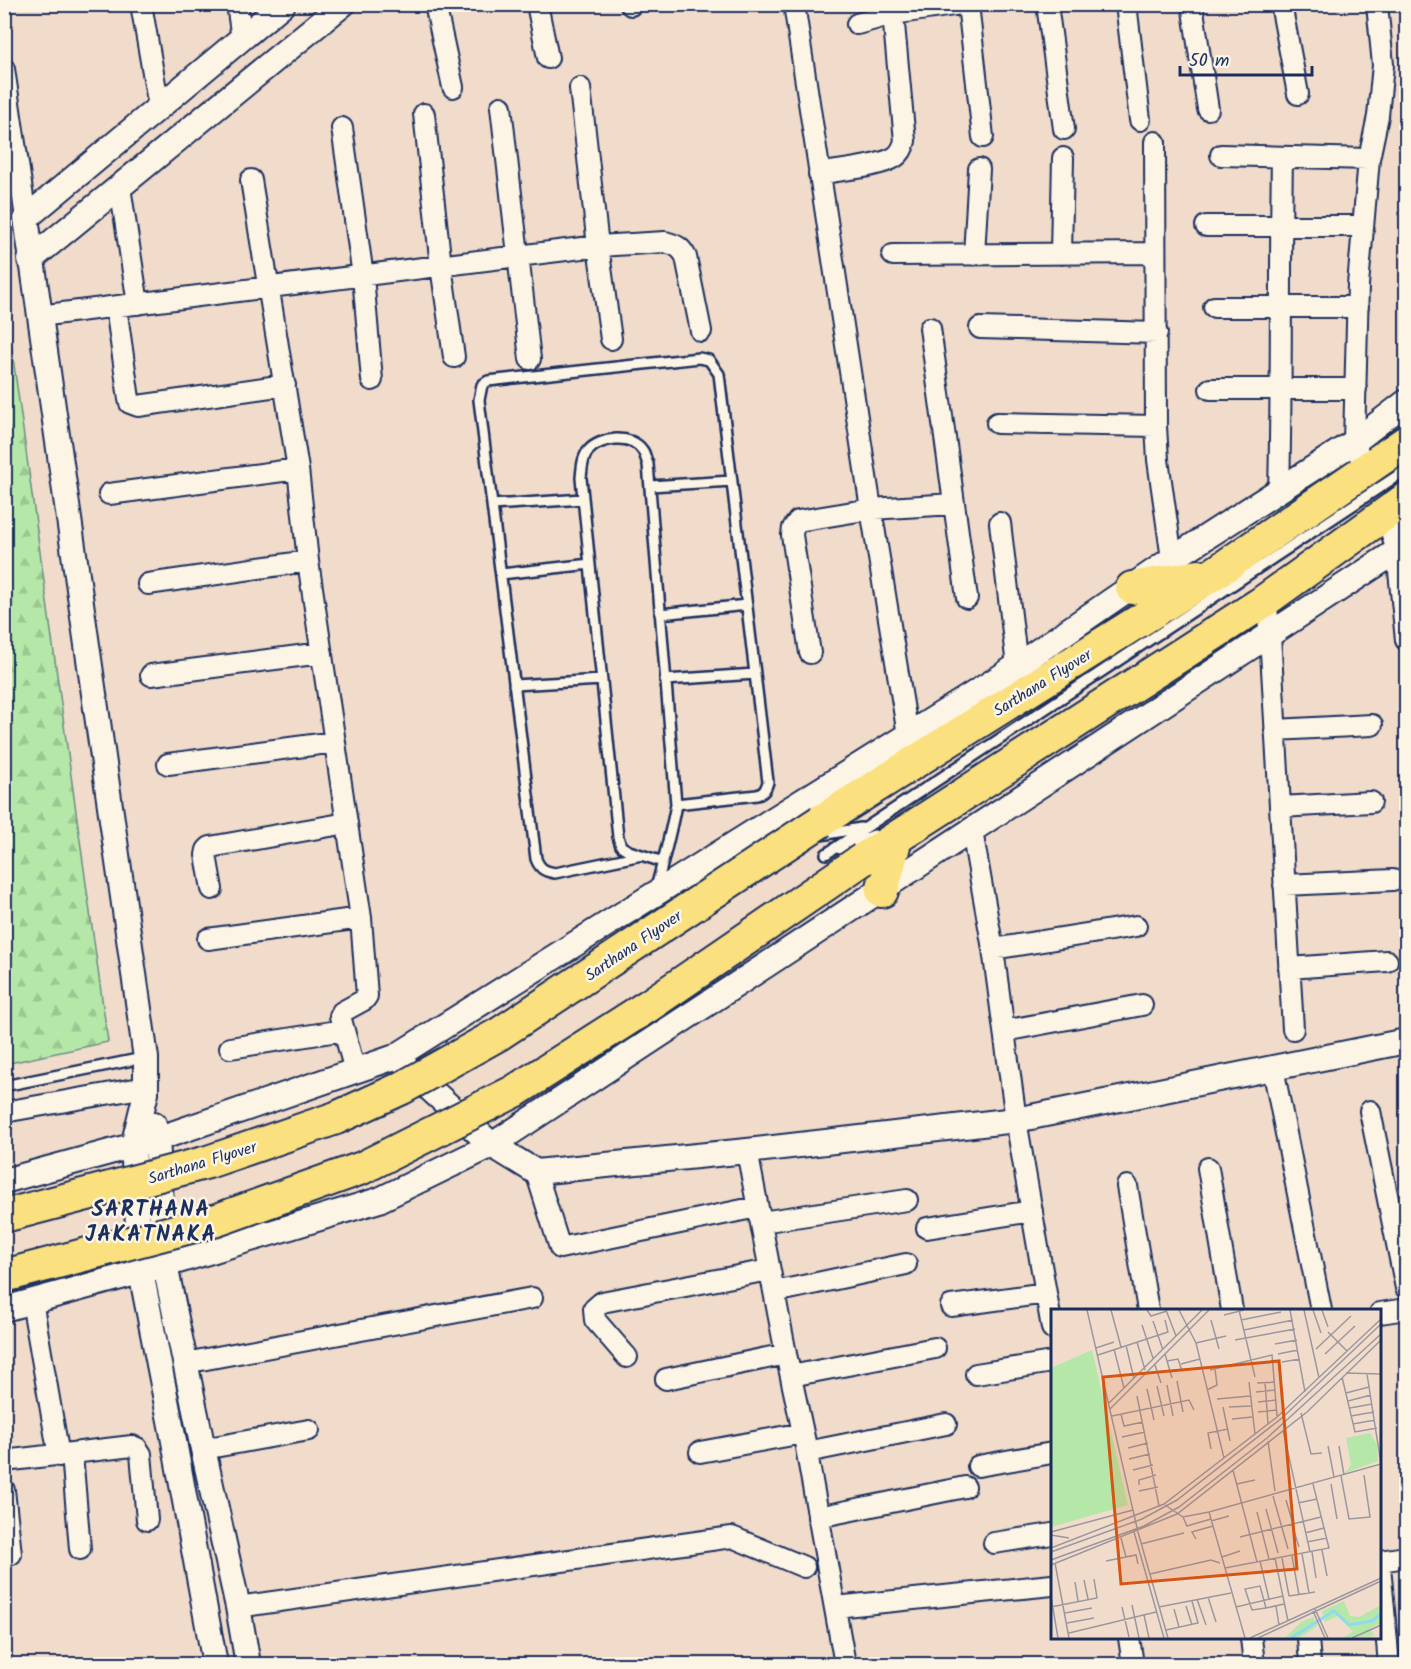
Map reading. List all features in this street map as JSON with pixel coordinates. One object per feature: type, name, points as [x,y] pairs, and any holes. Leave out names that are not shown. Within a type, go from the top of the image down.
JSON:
[{"type":"main road","name":"Sarthana Flyover","points":[[4,1216],[208,1162],[336,1118],[402,1088],[499,1034],[821,821],[1215,573],[1407,442]]},
{"type":"main road","points":[[4,1276],[217,1220],[362,1168],[515,1091],[648,1006],[863,859],[892,830],[1266,600],[1396,506]]},
{"type":"main road","points":[[1132,588],[1215,573]]},
{"type":"main road","points":[[882,891],[892,830]]},
{"type":"street","points":[[141,4],[159,107]]},
{"type":"street","points":[[237,4],[242,39]]},
{"type":"street","points":[[26,218],[283,4]]},
{"type":"street","points":[[30,260],[343,4]]},
{"type":"street","points":[[435,4],[453,87]]},
{"type":"street","points":[[537,4],[548,58]]},
{"type":"street","points":[[794,4],[908,735]]},
{"type":"street","points":[[857,24],[905,10],[961,4]]},
{"type":"street","points":[[968,4],[983,136]]},
{"type":"street","points":[[1047,4],[1064,129]]},
{"type":"street","points":[[1126,4],[1140,120]]},
{"type":"street","points":[[1192,4],[1208,109]]},
{"type":"street","points":[[1281,4],[1298,94]]},
{"type":"street","points":[[1366,471],[1354,442],[1363,226],[1383,65],[1377,4]]},
{"type":"street","points":[[819,174],[884,162],[896,157],[903,149],[905,141],[905,10]]},
{"type":"street","points":[[4,69],[146,1058],[146,1090],[157,1139],[165,1265],[238,1607],[248,1665]]},
{"type":"street","points":[[580,88],[611,339]]},
{"type":"street","points":[[501,107],[530,359]]},
{"type":"street","points":[[424,114],[454,357]]},
{"type":"street","points":[[342,128],[363,276],[372,380]]},
{"type":"street","points":[[1155,142],[1156,426],[1158,460],[1172,559]]},
{"type":"street","points":[[1221,155],[1370,159]]},
{"type":"street","points":[[1061,254],[1063,158]]},
{"type":"street","points":[[1279,491],[1282,389],[1279,308],[1282,158]]},
{"type":"street","points":[[974,255],[979,169]]},
{"type":"street","points":[[251,180],[298,469],[308,561],[361,918],[367,996],[342,1012],[340,1016],[355,1071]]},
{"type":"street","points":[[120,187],[138,304]]},
{"type":"street","points":[[1206,226],[1363,226]]},
{"type":"street","points":[[39,316],[598,246],[665,243],[675,245],[686,257],[701,331]]},
{"type":"street","points":[[893,255],[1155,253]]},
{"type":"street","points":[[117,307],[129,399],[134,405],[285,385]]},
{"type":"street","points":[[1214,307],[1358,307]]},
{"type":"street","points":[[930,328],[968,598]]},
{"type":"street","points":[[980,328],[1156,333]]},
{"type":"street","points":[[1210,388],[1356,389]]},
{"type":"street","points":[[4,1181],[157,1139],[395,1057],[655,894],[736,849],[1017,666],[1172,559],[1354,442],[1407,402]]},
{"type":"street","points":[[997,423],[1156,426]]},
{"type":"street","points":[[110,494],[298,469]]},
{"type":"street","points":[[810,653],[792,535],[793,528],[798,521],[871,509],[954,504]]},
{"type":"street","points":[[1396,506],[1402,548],[1407,640]]},
{"type":"street","points":[[1000,523],[1017,666]]},
{"type":"street","points":[[4,1309],[141,1272],[379,1200],[492,1145],[1402,548]]},
{"type":"street","points":[[148,584],[308,561]]},
{"type":"street","points":[[1266,600],[1293,1029]]},
{"type":"street","points":[[151,675],[322,653]]},
{"type":"street","points":[[1275,730],[1372,725]]},
{"type":"street","points":[[168,764],[335,742]]},
{"type":"street","points":[[1280,807],[1371,802]]},
{"type":"street","points":[[212,889],[206,855],[210,847],[347,823]]},
{"type":"street","points":[[972,831],[993,949],[1016,1120],[1051,1318]]},
{"type":"street","points":[[1284,885],[1393,880]]},
{"type":"street","points":[[208,939],[361,918]]},
{"type":"street","points":[[993,949],[1136,926]]},
{"type":"street","points":[[1289,968],[1387,961]]},
{"type":"street","points":[[1004,1031],[1142,1005]]},
{"type":"street","points":[[230,1048],[344,1030]]},
{"type":"street","points":[[395,1057],[492,1145],[536,1172],[747,1151],[1016,1120],[1407,1041]]},
{"type":"street","points":[[1273,1068],[1321,1309]]},
{"type":"street","points":[[4,1112],[146,1090]]},
{"type":"street","points":[[146,1090],[133,1146],[141,1272],[214,1665]]},
{"type":"street","points":[[1370,1111],[1407,1288]]},
{"type":"street","points":[[747,1151],[805,1442],[845,1665]]},
{"type":"street","points":[[1208,1168],[1232,1309]]},
{"type":"street","points":[[536,1172],[560,1248],[759,1215],[906,1200]]},
{"type":"street","points":[[1127,1186],[1148,1309]]},
{"type":"street","points":[[927,1228],[1032,1210]]},
{"type":"street","points":[[775,1292],[906,1264]]},
{"type":"street","points":[[627,1357],[595,1320],[594,1309],[602,1302],[769,1270]]},
{"type":"street","points":[[951,1306],[1046,1293]]},
{"type":"street","points":[[185,1363],[532,1298]]},
{"type":"street","points":[[32,1301],[65,1455],[80,1549]]},
{"type":"street","points":[[1381,1313],[1406,1312]]},
{"type":"street","points":[[791,1376],[935,1348]]},
{"type":"street","points":[[666,1379],[786,1354]]},
{"type":"street","points":[[976,1374],[1051,1362]]},
{"type":"street","points":[[700,1452],[805,1442],[946,1424]]},
{"type":"street","points":[[203,1449],[309,1430]]},
{"type":"street","points":[[4,1461],[132,1446],[137,1448],[141,1454],[147,1520]]},
{"type":"street","points":[[978,1467],[1051,1453]]},
{"type":"street","points":[[818,1517],[964,1487]]},
{"type":"street","points":[[4,1490],[11,1554]]},
{"type":"street","points":[[994,1543],[1051,1534]]},
{"type":"street","points":[[238,1607],[732,1537],[804,1567]]},
{"type":"street","points":[[1381,1561],[1407,1557]]},
{"type":"street","points":[[1381,1577],[1389,1665]]},
{"type":"street","points":[[835,1607],[1051,1585]]},
{"type":"street","points":[[1129,1639],[1133,1665]]},
{"type":"street","points":[[1251,1639],[1254,1665]]},
{"type":"street","points":[[1308,1639],[1310,1665]]},
{"type":"lane","points":[[642,855],[555,873],[546,872],[536,859],[478,400],[482,385],[488,381],[699,358],[709,360],[719,374],[768,782],[762,794],[676,804]]},
{"type":"lane","points":[[655,894],[663,862],[676,804],[648,464],[642,449],[629,440],[612,439],[597,444],[587,452],[582,467],[583,499],[618,837],[621,846],[663,862]]},
{"type":"lane","points":[[892,830],[826,854],[1407,470]]},
{"type":"lane","points":[[650,486],[732,481]]},
{"type":"lane","points":[[492,504],[583,499]]},
{"type":"lane","points":[[501,574],[590,564]]},
{"type":"lane","points":[[660,614],[747,605]]},
{"type":"lane","points":[[665,680],[755,674]]},
{"type":"lane","points":[[514,685],[602,680]]},
{"type":"lane","points":[[771,843],[863,828]]},
{"type":"lane","points":[[4,1086],[146,1058]]},
{"type":"green space","points":[[5,300],[108,1042],[4,1064]]},
{"type":"district","name":"SARTHANA JAKATNAKA","points":[[151,1220]]}]
